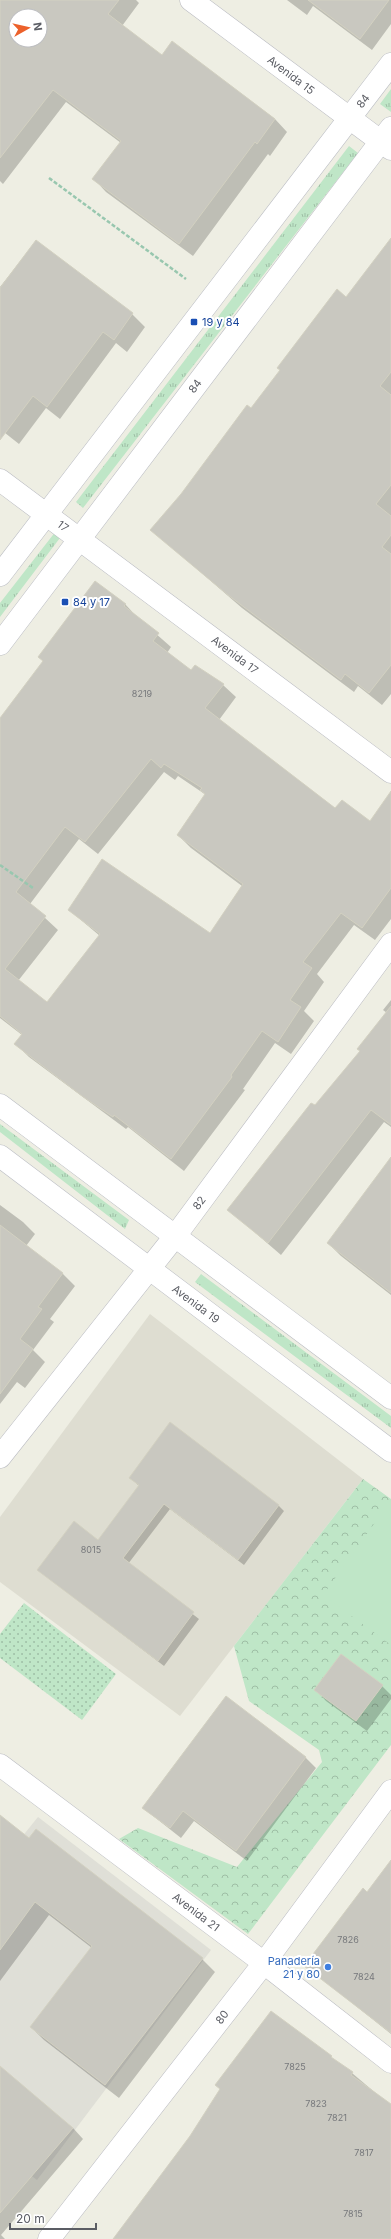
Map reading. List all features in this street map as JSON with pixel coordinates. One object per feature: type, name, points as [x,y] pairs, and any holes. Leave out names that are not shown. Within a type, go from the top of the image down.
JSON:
[{"type":"street","name":"Avenida 15","points":[[191,0],[350,118],[388,139]]},
{"type":"street","name":"84","points":[[0,575],[391,64]]},
{"type":"street","name":"84","points":[[0,644],[79,538],[388,139]]},
{"type":"street","points":[[0,480],[46,514]]},
{"type":"street","name":"17","points":[[46,514],[79,538]]},
{"type":"street","name":"Avenida 17","points":[[79,538],[391,772]]},
{"type":"street","name":"82","points":[[0,1457],[148,1268],[176,1235],[391,944]]},
{"type":"street","points":[[0,1105],[176,1235],[391,1398]]},
{"type":"street","name":"Avenida 19","points":[[0,1156],[391,1451]]},
{"type":"street","name":"Avenida 21","points":[[0,1765],[264,1963],[391,2062]]},
{"type":"street","name":"80","points":[[49,2239],[264,1963],[391,1791]]},
{"type":"path","points":[[49,178],[186,279]]},
{"type":"path","points":[[0,865],[33,888]]},
{"type":"shaded area","points":[[150,1314],[363,1479],[180,1716],[0,1582],[0,1517]]},
{"type":"shaded area","points":[[38,1817],[211,1950],[37,2180],[0,2152],[0,1864]]},
{"type":"green space","points":[[391,89],[391,112],[380,104]]},
{"type":"green space","points":[[349,146],[358,153],[83,508],[76,502]]},
{"type":"green space","points":[[63,522],[69,526],[0,617],[0,603]]},
{"type":"green space","points":[[0,1124],[129,1220],[125,1229],[0,1132]]},
{"type":"green space","points":[[201,1274],[391,1416],[391,1428],[195,1282]]},
{"type":"green space","points":[[363,1479],[391,1499],[391,1745],[248,1934],[119,1839],[138,1828],[237,1867],[322,1762],[319,1750],[249,1701],[234,1646]]},
{"type":"green space","points":[[391,1500],[391,1645],[323,1595]]},
{"type":"green space","points":[[24,1603],[116,1674],[82,1720],[0,1658],[0,1634]]},
{"type":"building","points":[[0,0],[119,0],[108,14],[162,55],[172,41],[275,119],[257,144],[255,142],[179,244],[92,179],[121,141],[53,90],[0,158]]},
{"type":"building","points":[[308,0],[389,0],[360,39]]},
{"type":"building","points":[[391,238],[391,372],[380,386],[391,395],[391,485],[376,504],[391,516],[391,535],[382,547],[391,554],[391,665],[369,693],[345,674],[341,680],[228,595],[150,530],[181,494],[247,405],[251,408],[280,370],[277,368],[337,289],[346,297]]},
{"type":"building","points":[[36,240],[133,313],[114,340],[103,332],[47,407],[33,396],[0,440],[0,288]]},
{"type":"building","points":[[95,581],[126,604],[124,606],[159,633],[153,641],[191,670],[195,665],[224,684],[205,708],[335,808],[342,800],[370,821],[391,791],[391,888],[362,928],[341,913],[303,962],[312,968],[290,1000],[301,1007],[278,1042],[262,1031],[231,1075],[232,1077],[171,1159],[114,1115],[113,1117],[82,1096],[14,1044],[22,1034],[0,1016],[0,718],[43,661],[38,657]],"holes":[[[151,759],[161,768],[164,764],[202,788],[200,790],[205,794],[177,835],[243,884],[210,933],[102,859],[68,910],[100,934],[47,1002],[5,969],[46,916],[16,892],[65,827],[85,842]]]},
{"type":"building","points":[[391,1006],[391,1125],[371,1110],[268,1243],[227,1210],[311,1103],[315,1105],[360,1051],[357,1049]]},
{"type":"building","points":[[391,1157],[391,1293],[327,1243]]},
{"type":"building","points":[[0,1225],[63,1273],[38,1307],[42,1309],[20,1339],[33,1349],[0,1394]]},
{"type":"building","points":[[170,1422],[279,1505],[238,1560],[164,1504],[123,1558],[194,1612],[158,1661],[37,1570],[74,1521],[98,1540],[139,1485],[129,1478]]},
{"type":"building","points":[[341,1654],[383,1685],[356,1721],[314,1690]]},
{"type":"building","points":[[226,1696],[306,1757],[236,1851],[183,1811],[170,1828],[142,1808]]},
{"type":"building","points":[[0,1815],[29,1838],[36,1829],[203,1958],[105,2085],[30,2027],[92,1946],[35,1902],[0,1950]]},
{"type":"building","points":[[391,1860],[391,2033],[304,1966],[363,1888],[367,1892]]},
{"type":"building","points":[[271,2011],[353,2072],[351,2075],[391,2104],[391,2239],[113,2239],[190,2136],[220,2089],[215,2085]]},
{"type":"building","points":[[0,2066],[73,2128],[0,2213]]},
{"type":"place","name":"19 y 84","points":[[194,322]]},
{"type":"place","name":"84 y 17","points":[[65,602]]},
{"type":"place","name":"Panadería 21 y 80","points":[[328,1967]]}]
